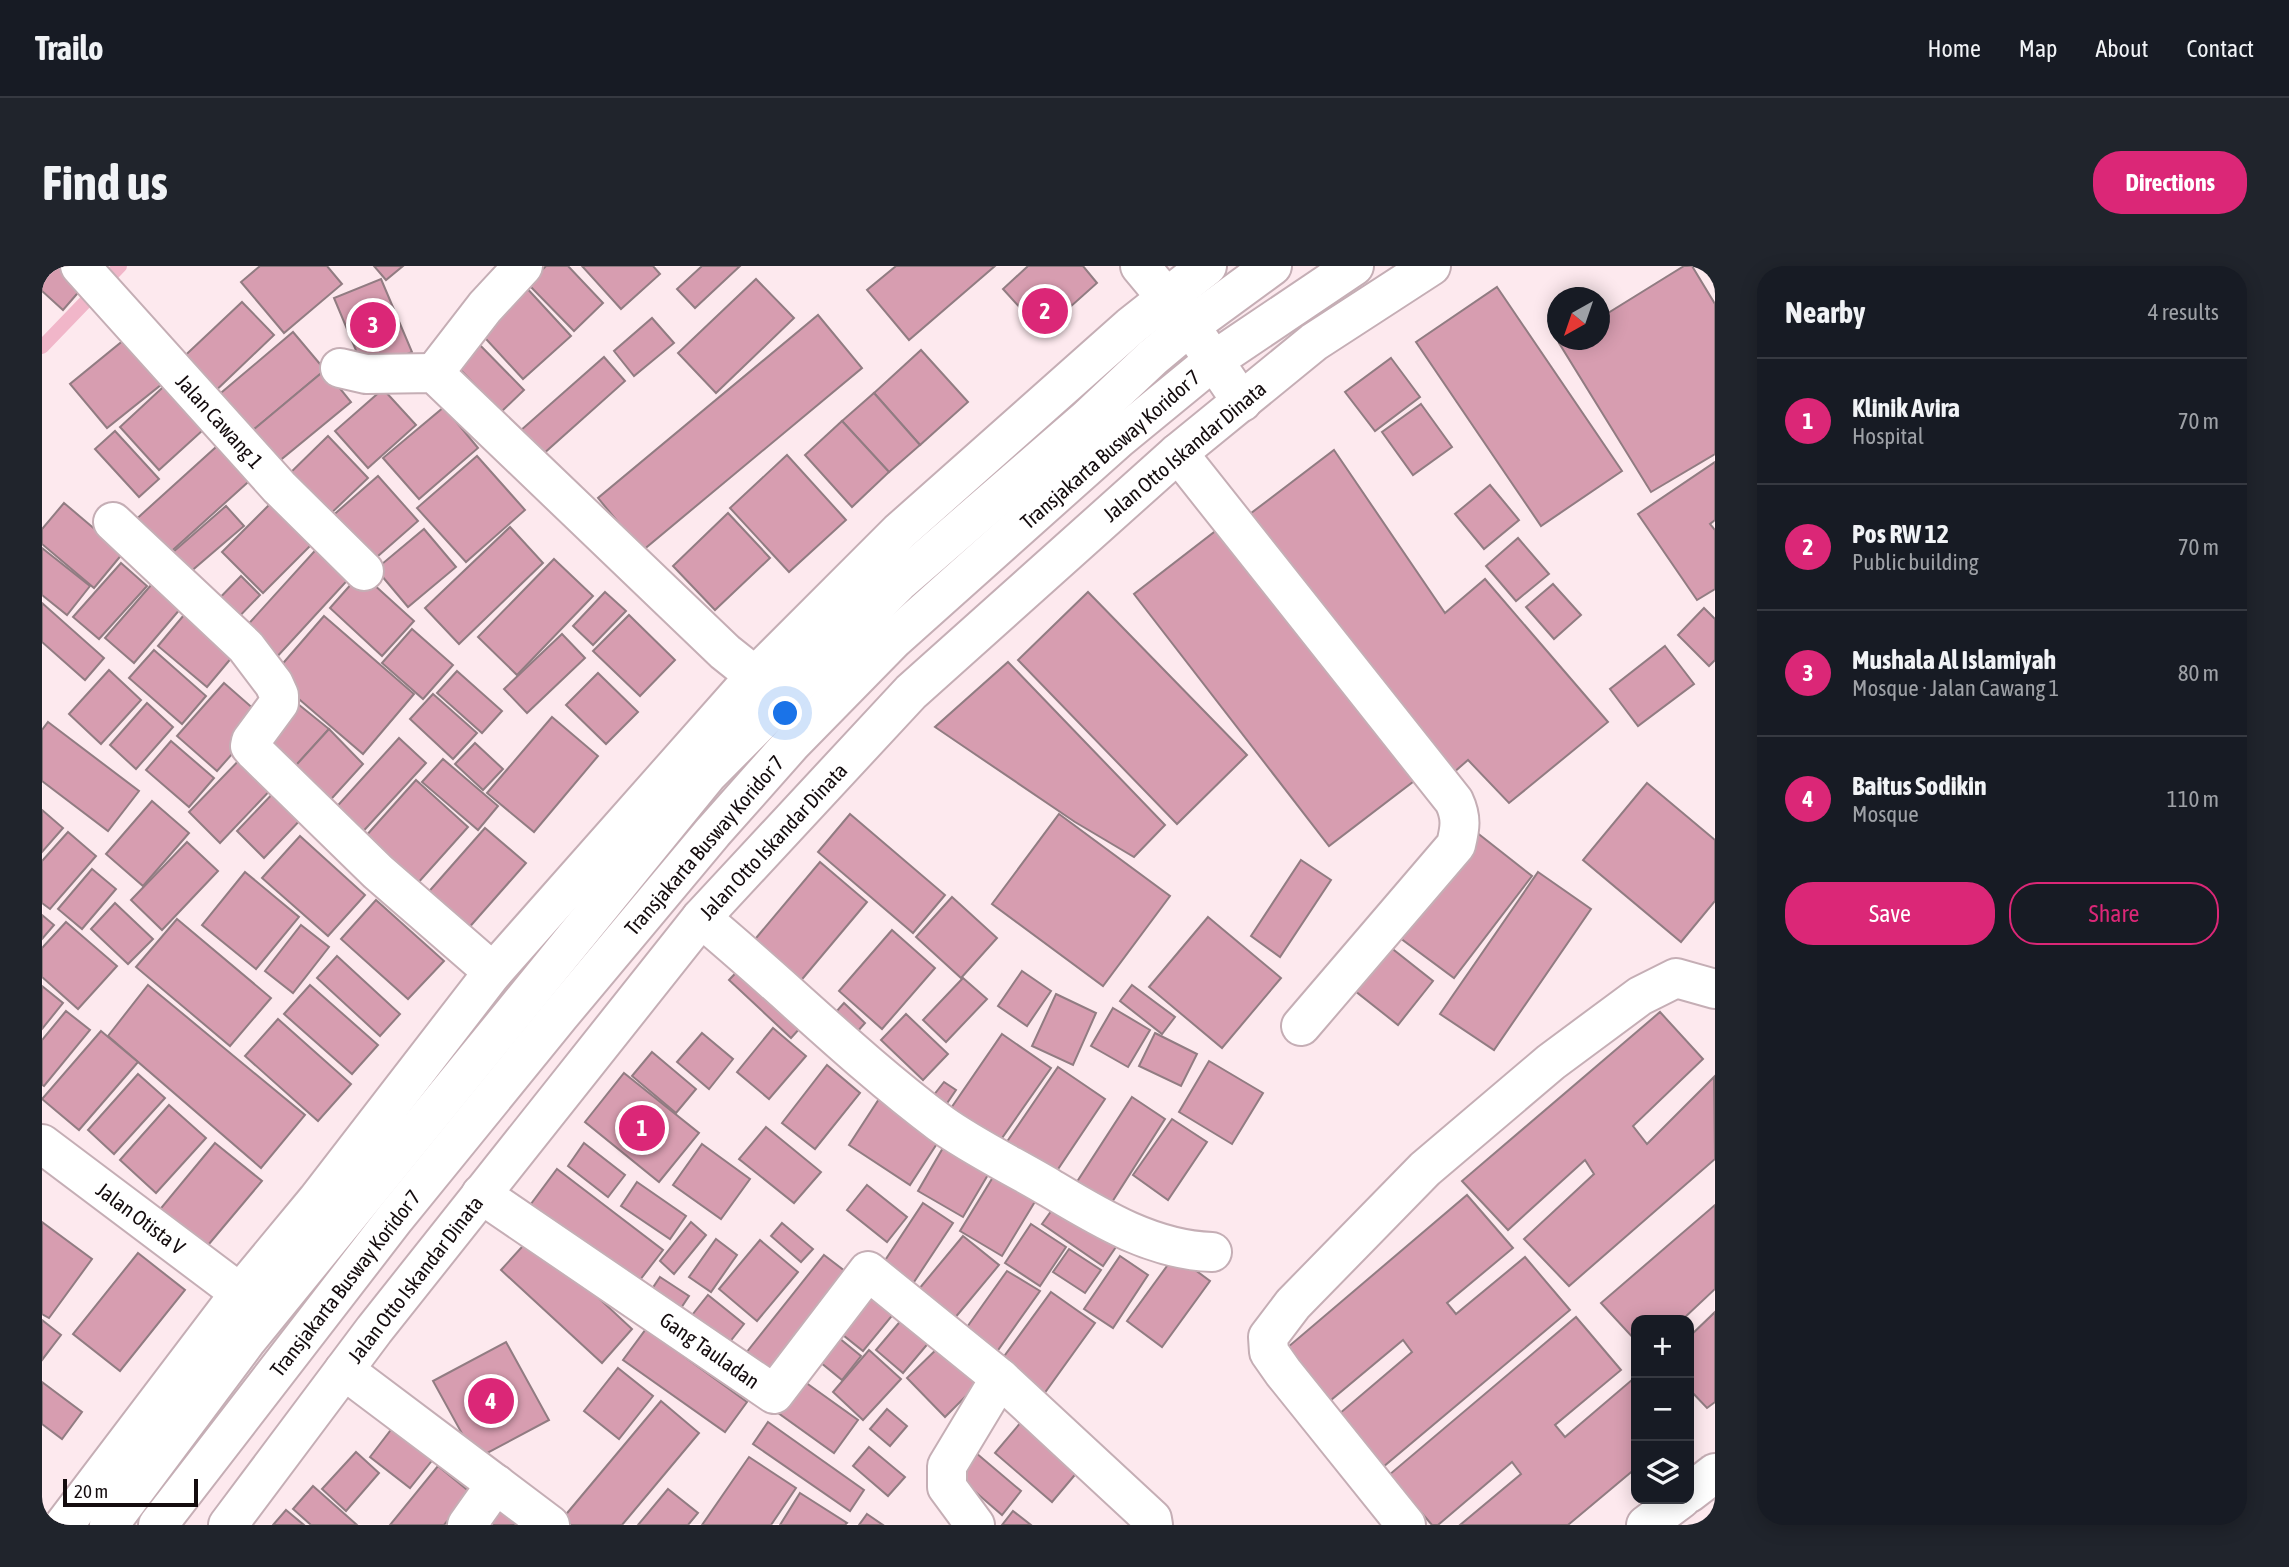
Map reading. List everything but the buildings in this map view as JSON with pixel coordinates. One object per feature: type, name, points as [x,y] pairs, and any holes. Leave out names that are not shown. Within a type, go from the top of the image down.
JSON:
[{"type":"street","points":[[434,373],[485,307],[523,266]]},
{"type":"street","points":[[1140,266],[1178,312],[1241,402]]},
{"type":"street","points":[[65,1525],[240,1293],[317,1200],[493,972],[755,676],[899,532],[1131,326],[1178,312],[1207,266]]},
{"type":"street","name":"Transjakarta Busway Koridor 7","points":[[109,1525],[247,1340],[708,774],[898,583],[1178,312],[1272,266]]},
{"type":"street","name":"Transjakarta Busway Koridor 7","points":[[158,1525],[395,1218],[568,1005],[713,832],[792,743],[894,639],[1118,439],[1213,361],[1354,266]]},
{"type":"street","name":"Jalan Otto Iskandar Dinata","points":[[228,1525],[344,1370],[701,918],[911,691],[1178,453],[1314,342],[1431,266]]},
{"type":"street","name":"Jalan Cawang 1","points":[[88,275],[279,487],[364,571]]},
{"type":"street","points":[[340,368],[366,374],[434,373],[725,652],[755,676]]},
{"type":"street","points":[[1178,453],[1460,813],[1461,826],[1456,845],[1301,1026]]},
{"type":"street","points":[[113,522],[246,647],[274,684],[279,703],[251,741],[250,746],[255,752],[378,872],[493,972]]},
{"type":"street","points":[[701,918],[763,969],[838,1038],[943,1125],[1118,1228],[1195,1252],[1212,1252]]},
{"type":"street","points":[[1406,1525],[1283,1372],[1269,1352],[1268,1337],[1293,1304],[1424,1168],[1552,1062],[1640,996],[1676,978],[1715,989]]},
{"type":"street","name":"Jalan Otista V","points":[[42,1144],[240,1293]]},
{"type":"street","name":"Gang Tauladan","points":[[481,1195],[541,1233],[774,1394],[868,1271],[1000,1378],[1152,1519],[1153,1525]]},
{"type":"street","points":[[344,1370],[550,1525]]},
{"type":"street","points":[[975,1525],[947,1487],[947,1466],[1000,1378]]},
{"type":"street","points":[[1694,1489],[1715,1473]]},
{"type":"street","points":[[467,1525],[496,1484]]},
{"type":"street","points":[[1646,1525],[1674,1504]]},
{"type":"waterway","points":[[42,347],[120,266]]},
{"type":"place","name":"Pos RW 12","points":[[1045,311]]},
{"type":"place","name":"Mushala Al Islamiyah","points":[[373,325]]},
{"type":"place","name":"Klinik Avira","points":[[642,1128]]},
{"type":"place","name":"Baitus Sodikin","points":[[491,1401]]}]
